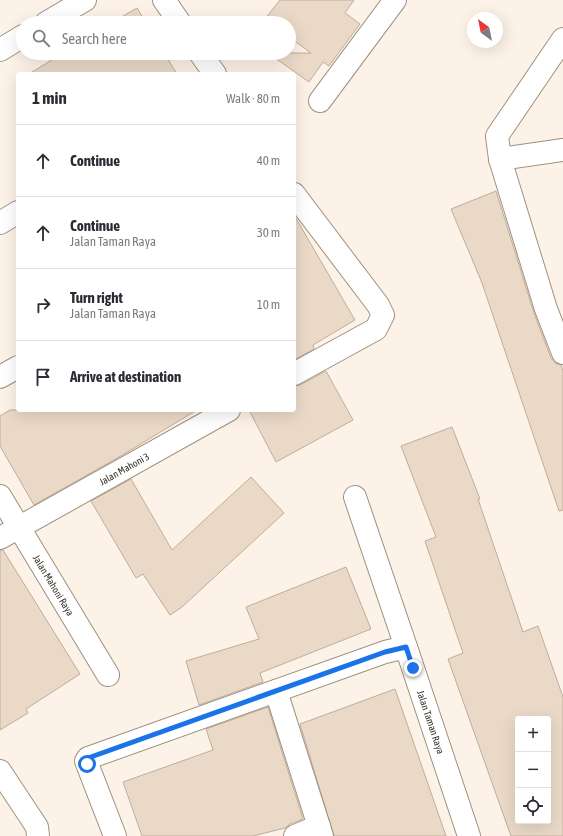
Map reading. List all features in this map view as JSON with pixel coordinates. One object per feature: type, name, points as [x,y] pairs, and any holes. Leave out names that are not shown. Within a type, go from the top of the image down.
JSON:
[{"type":"street","points":[[58,16],[85,0]]},
{"type":"street","points":[[164,0],[175,16]]},
{"type":"street","points":[[320,101],[395,0]]},
{"type":"street","points":[[563,39],[497,136],[500,159],[554,308],[563,353]]},
{"type":"street","points":[[0,50],[16,40]]},
{"type":"street","points":[[205,60],[214,72]]},
{"type":"street","points":[[500,159],[563,150]]},
{"type":"street","points":[[296,202],[378,305],[383,315],[376,328],[296,373]]},
{"type":"street","points":[[0,223],[16,213]]},
{"type":"street","points":[[0,377],[16,368]]},
{"type":"street","name":"Jalan Mahoni 3","points":[[0,538],[225,412]]},
{"type":"street","name":"Jalan Mahoni Raya","points":[[0,496],[108,675]]},
{"type":"street","name":"Jalan Taman Raya","points":[[355,497],[469,836]]},
{"type":"street","points":[[115,836],[86,762],[88,758],[276,690],[385,652],[406,647]]},
{"type":"street","points":[[276,690],[320,831],[295,836]]},
{"type":"street","points":[[0,771],[37,827],[38,836]]},
{"type":"building","points":[[280,0],[354,0],[345,13],[360,24],[329,66],[323,62],[309,82],[278,60],[296,60],[296,53],[311,53],[296,42],[296,16],[267,16]]},
{"type":"building","points":[[137,8],[142,16],[123,16]]},
{"type":"building","points":[[52,60],[168,60],[176,72],[32,72]]},
{"type":"building","points":[[496,191],[534,313],[551,358],[555,363],[561,365],[563,371],[563,510],[559,511],[482,283],[451,209]]},
{"type":"building","points":[[296,218],[355,320],[313,345],[314,349],[296,359]]},
{"type":"building","points":[[326,371],[353,420],[276,462],[250,412],[296,412],[296,386]]},
{"type":"building","points":[[10,410],[16,410],[16,412],[194,412],[119,457],[34,505],[0,446],[0,416]]},
{"type":"building","points":[[452,427],[480,499],[478,499],[523,632],[538,626],[563,697],[563,836],[511,836],[448,659],[463,653],[425,541],[436,537],[401,446]]},
{"type":"building","points":[[251,477],[284,513],[182,607],[170,615],[143,574],[136,578],[91,501],[131,479],[172,550]]},
{"type":"building","points":[[0,550],[3,550],[80,674],[26,709],[28,713],[0,730]]},
{"type":"building","points":[[346,567],[371,629],[260,673],[263,682],[199,705],[186,661],[259,639],[246,607]]},
{"type":"building","points":[[395,689],[446,836],[334,836],[300,724]]},
{"type":"building","points":[[268,707],[303,819],[290,824],[285,828],[253,836],[142,836],[123,782],[213,750],[206,729]]},
{"type":"route","points":[[87,764],[86,762],[88,758],[385,652],[406,647],[413,668]]}]
